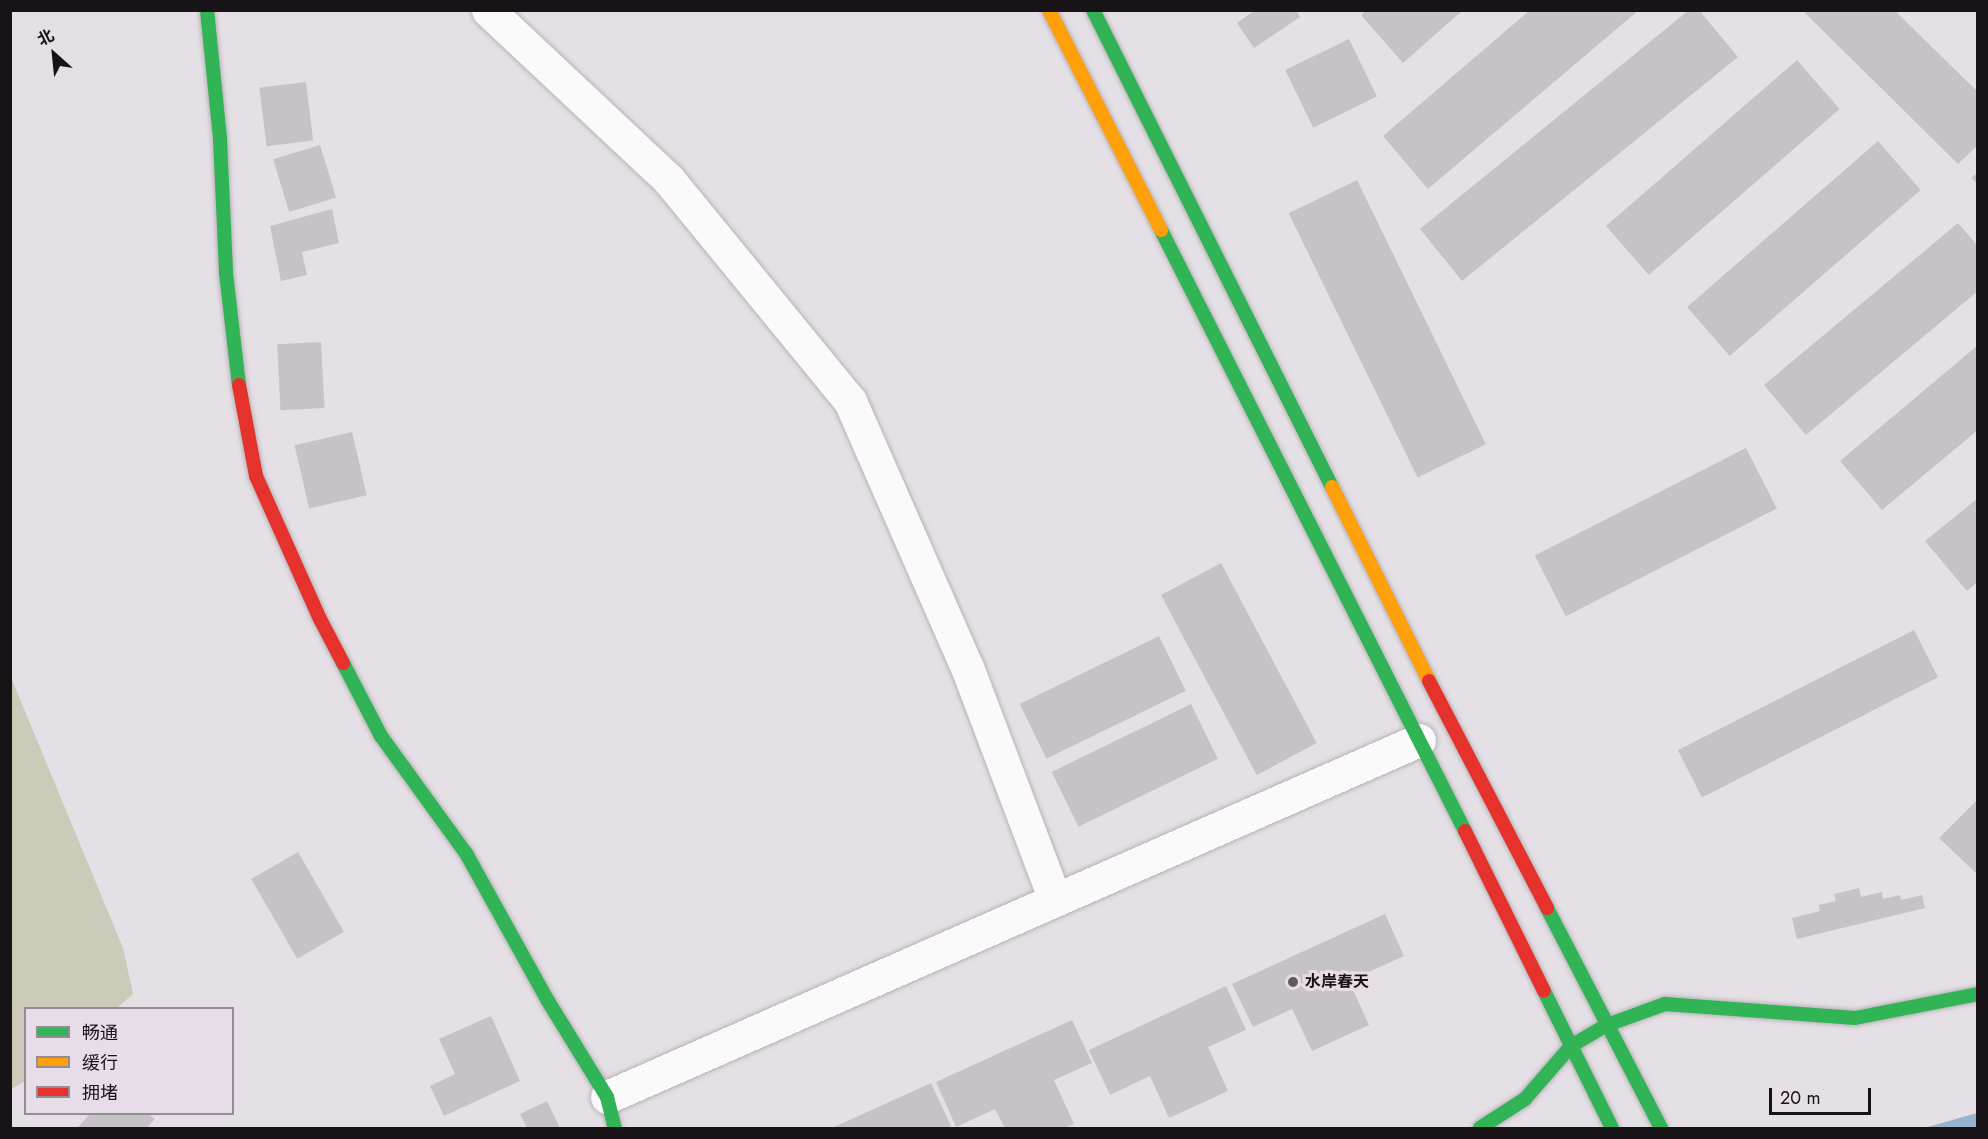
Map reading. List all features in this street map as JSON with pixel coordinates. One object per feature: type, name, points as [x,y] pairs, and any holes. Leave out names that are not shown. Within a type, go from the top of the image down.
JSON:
[{"type":"main road","points":[[207,10],[220,139],[226,273],[239,385],[256,476],[320,620],[381,736],[467,855],[548,1001],[607,1098],[615,1128]]},
{"type":"main road","points":[[1049,10],[1419,740],[1612,1128]]},
{"type":"main road","points":[[1093,10],[1421,664],[1661,1128]]},
{"type":"main road","points":[[1480,1128],[1525,1099],[1571,1046],[1608,1024],[1665,1004],[1855,1018],[1977,994]]},
{"type":"street","points":[[488,10],[669,180],[850,401],[967,667],[1055,900]]},
{"type":"street","points":[[607,1098],[1419,740]]},
{"type":"green space","points":[[10,675],[123,948],[133,994],[118,1007],[24,1007],[24,1082],[11,1089]]},
{"type":"water","points":[[1977,1113],[1977,1128],[1924,1128]]},
{"type":"building","points":[[1255,10],[1296,10],[1300,17],[1254,48],[1237,23]]},
{"type":"building","points":[[1367,10],[1463,10],[1403,63],[1361,15]]},
{"type":"building","points":[[1530,10],[1639,10],[1428,189],[1383,136]]},
{"type":"building","points":[[1689,10],[1699,10],[1738,57],[1462,281],[1420,229]]},
{"type":"building","points":[[1802,10],[1894,10],[1978,92],[1978,145],[1958,164]]},
{"type":"building","points":[[1349,39],[1377,97],[1313,128],[1285,70]]},
{"type":"building","points":[[1797,60],[1840,109],[1649,275],[1606,226]]},
{"type":"building","points":[[306,82],[313,141],[267,146],[259,88]]},
{"type":"building","points":[[1878,141],[1921,190],[1730,356],[1687,307]]},
{"type":"building","points":[[320,145],[336,198],[289,212],[273,159]]},
{"type":"building","points":[[1978,172],[1978,184],[1971,178]]},
{"type":"building","points":[[1357,180],[1486,444],[1418,478],[1289,213]]},
{"type":"building","points":[[332,209],[339,243],[302,252],[307,275],[281,281],[270,226]]},
{"type":"building","points":[[1958,223],[1978,246],[1978,291],[1806,435],[1764,385]]},
{"type":"building","points":[[321,342],[324,408],[281,410],[277,344]]},
{"type":"building","points":[[1978,345],[1978,430],[1882,510],[1840,461]]},
{"type":"building","points":[[352,432],[367,495],[309,509],[295,445]]},
{"type":"building","points":[[1746,448],[1777,509],[1566,616],[1535,556]]},
{"type":"building","points":[[1978,498],[1978,582],[1967,591],[1925,541]]},
{"type":"building","points":[[1221,563],[1317,743],[1257,775],[1161,595]]},
{"type":"building","points":[[1914,630],[1938,677],[1702,798],[1678,750]]},
{"type":"building","points":[[1159,636],[1186,691],[1046,759],[1020,704]]},
{"type":"building","points":[[1191,704],[1218,759],[1078,827],[1052,772]]},
{"type":"building","points":[[1978,799],[1978,875],[1939,838]]},
{"type":"building","points":[[298,852],[344,932],[297,959],[251,879]]},
{"type":"building","points":[[1859,888],[1861,897],[1882,892],[1883,899],[1900,895],[1901,900],[1922,895],[1925,908],[1797,939],[1792,918],[1820,911],[1819,905],[1836,901],[1834,894]]},
{"type":"building","name":"水岸春天","points":[[1385,914],[1404,956],[1349,981],[1369,1025],[1312,1051],[1292,1009],[1253,1027],[1232,984]]},
{"type":"building","points":[[1226,986],[1246,1030],[1208,1047],[1228,1091],[1169,1118],[1150,1076],[1110,1095],[1089,1050]]},
{"type":"building","points":[[491,1016],[520,1081],[444,1116],[430,1086],[455,1074],[439,1039]]},
{"type":"building","points":[[1072,1020],[1092,1063],[1054,1080],[1074,1124],[1064,1128],[1005,1128],[995,1109],[956,1127],[936,1082]]},
{"type":"building","points":[[931,1083],[951,1126],[946,1128],[832,1128]]},
{"type":"building","points":[[547,1101],[560,1128],[527,1128],[520,1114]]},
{"type":"building","points":[[89,1115],[149,1115],[155,1119],[147,1128],[77,1128]]},
{"type":"traffic: fast","points":[[207,10],[220,139],[226,273],[239,385]]},
{"type":"traffic: fast","points":[[1093,10],[1332,487]]},
{"type":"traffic: fast","points":[[1161,230],[1465,831]]},
{"type":"traffic: fast","points":[[343,663],[381,736],[467,855],[548,1001],[607,1097],[615,1128]]},
{"type":"traffic: fast","points":[[1547,908],[1661,1128]]},
{"type":"traffic: fast","points":[[1544,991],[1612,1128]]},
{"type":"traffic: fast","points":[[1480,1128],[1525,1099],[1571,1046],[1607,1025],[1665,1004],[1855,1018],[1978,994]]},
{"type":"traffic: slow","points":[[1049,10],[1161,230]]},
{"type":"traffic: slow","points":[[1332,487],[1429,681]]},
{"type":"traffic: jam","points":[[239,385],[256,476],[320,619],[343,663]]},
{"type":"traffic: jam","points":[[1429,681],[1547,908]]},
{"type":"traffic: jam","points":[[1465,831],[1544,991]]},
{"type":"place","name":"水岸春天","points":[[1293,982]]}]
